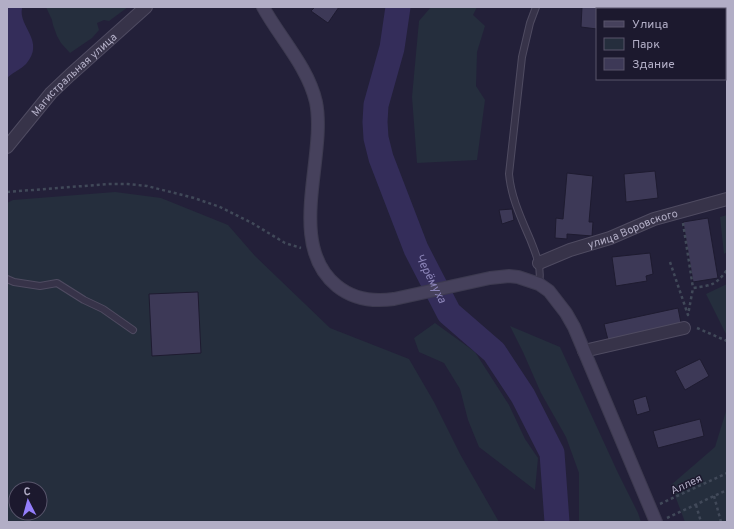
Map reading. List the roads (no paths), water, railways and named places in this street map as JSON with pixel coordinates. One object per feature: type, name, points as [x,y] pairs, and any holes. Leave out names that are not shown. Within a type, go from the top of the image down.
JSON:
[{"type":"main road","points":[[262,7],[310,83],[315,98],[318,115],[318,127],[310,210],[312,239],[318,263],[325,274],[343,291],[367,300],[394,299],[490,278],[509,276],[518,277],[539,284],[553,296],[566,313],[584,351],[651,509],[661,521]]},
{"type":"street","name":"Магистральная улица","points":[[7,147],[51,94],[146,7]]},
{"type":"street","name":"улица Воровского","points":[[539,263],[570,250],[610,238],[654,219],[727,199]]},
{"type":"street","points":[[584,351],[689,325]]},
{"type":"lane","points":[[536,7],[530,23],[522,57],[509,174],[513,196],[539,263],[539,284]]},
{"type":"lane","points":[[7,279],[14,282],[40,286],[57,283],[84,300],[103,309],[133,330]]},
{"type":"waterway","name":"Черёмуха","points":[[398,7],[392,48],[376,105],[376,138],[381,158],[416,249],[449,313],[494,352],[523,396],[552,453],[557,522]]}]
